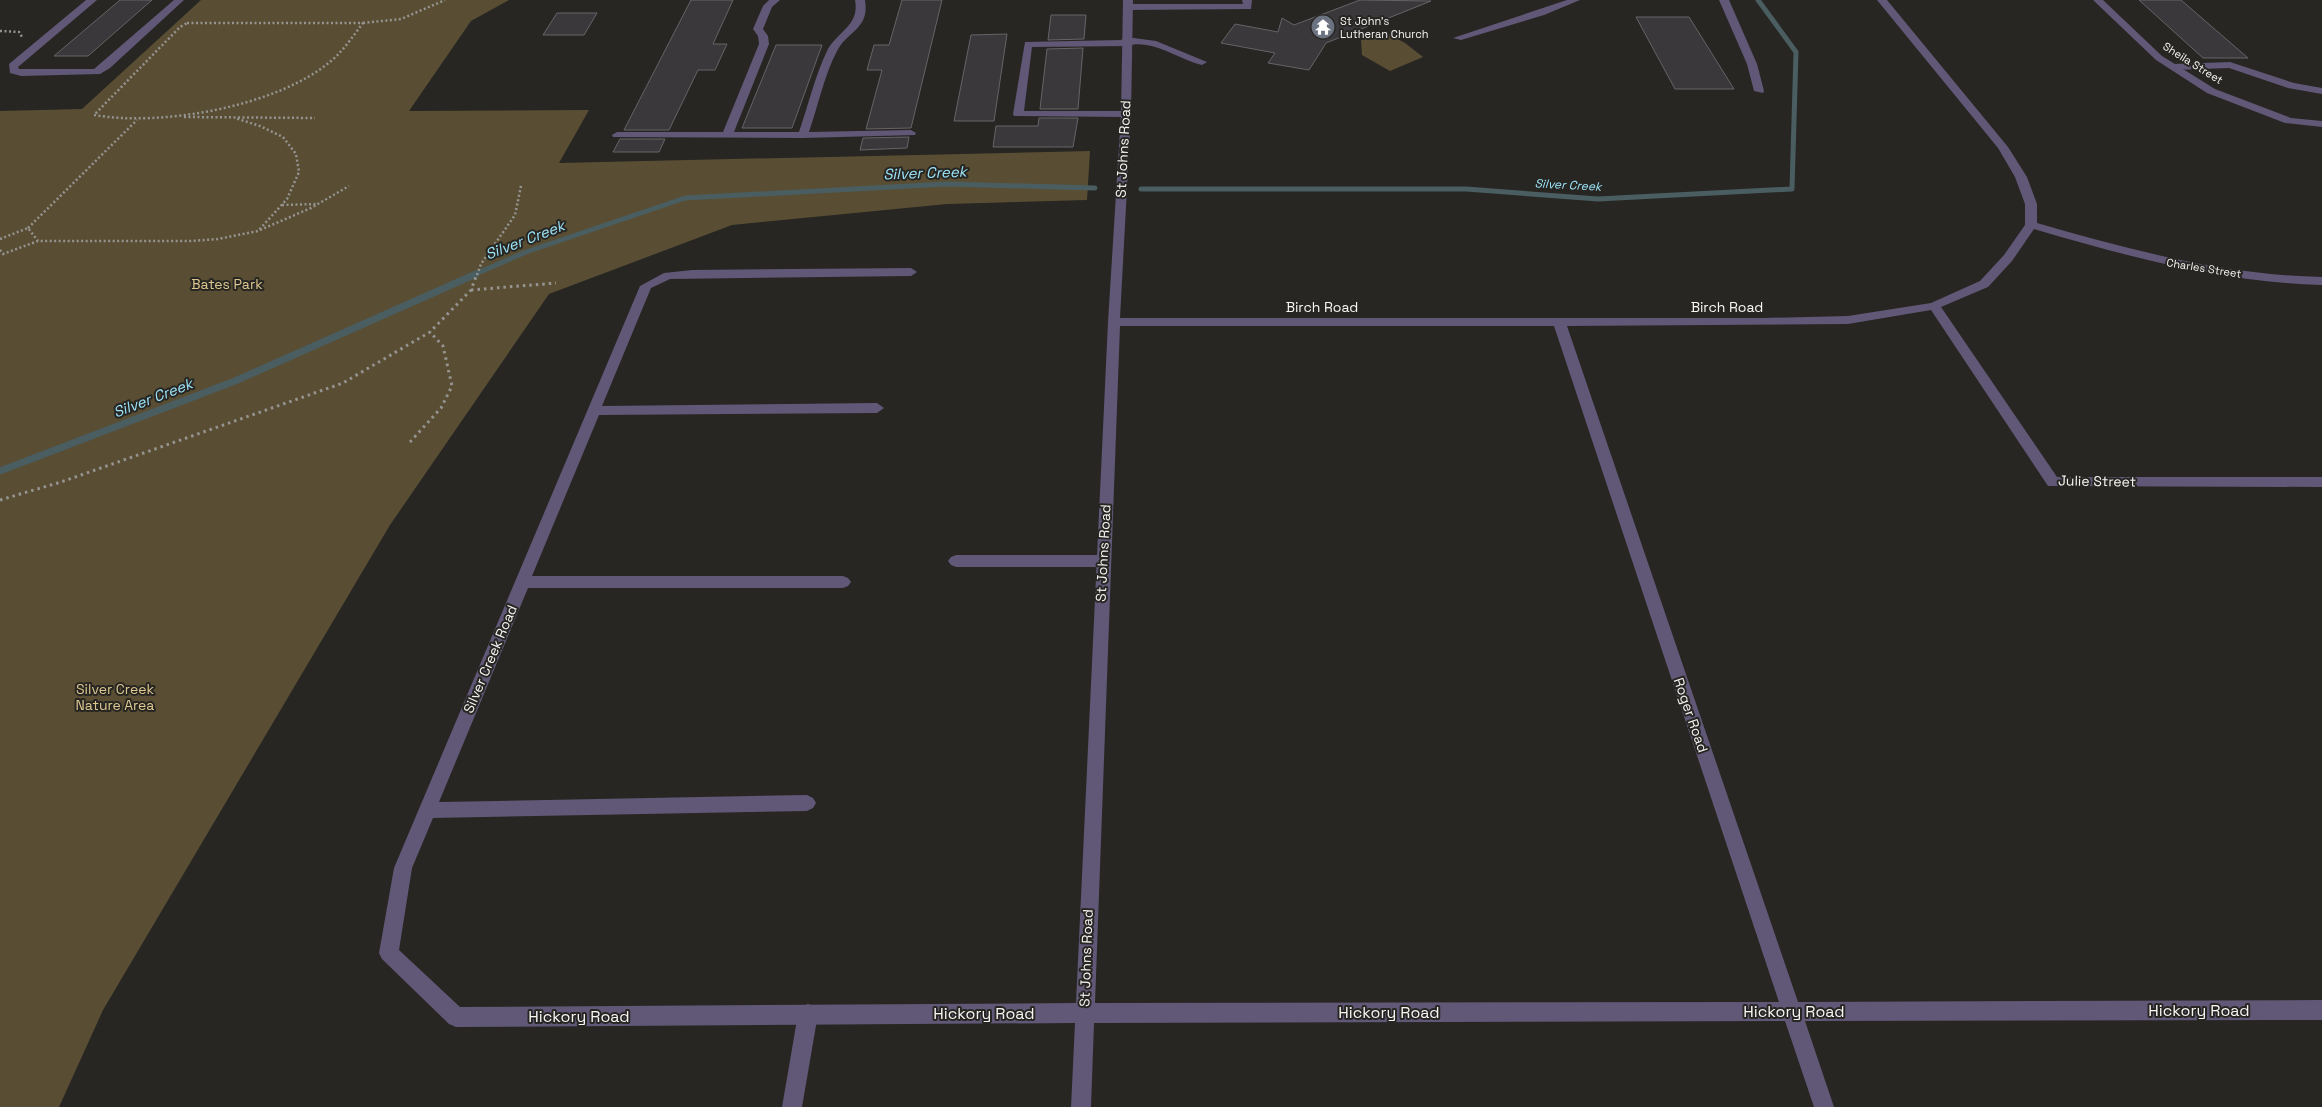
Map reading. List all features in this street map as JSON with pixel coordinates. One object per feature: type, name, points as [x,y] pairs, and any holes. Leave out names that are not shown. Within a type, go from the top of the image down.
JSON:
[{"type":"street","points":[[92,0],[13,66],[14,71],[21,73],[96,72],[106,66],[179,0]]},
{"type":"street","points":[[727,135],[764,44],[763,36],[758,29],[768,6],[775,0]]},
{"type":"street","points":[[803,134],[832,51],[836,44],[855,29],[861,9],[860,0]]},
{"type":"street","points":[[1128,3],[1248,7],[1247,0]]},
{"type":"street","points":[[1458,38],[1541,13],[1574,0]]},
{"type":"street","points":[[1724,0],[1752,64],[1759,91]]},
{"type":"street","points":[[1882,0],[2004,147],[2021,176],[2030,204],[2031,225]]},
{"type":"street","name":"Sheila Street","points":[[2098,0],[2159,58],[2211,91],[2289,121],[2322,124]]},
{"type":"street","name":"St Johns Road","points":[[1080,1107],[1114,322],[1126,114],[1128,3]]},
{"type":"street","points":[[1126,114],[1018,114],[1028,44],[1153,43],[1202,62]]},
{"type":"street","points":[[2173,67],[2230,65],[2292,86],[2322,91]]},
{"type":"street","points":[[617,135],[911,133]]},
{"type":"street","name":"Charles Street","points":[[2031,225],[2174,265],[2293,281],[2322,281]]},
{"type":"street","name":"Birch Road","points":[[1114,322],[1763,322],[1848,320],[1934,306],[1984,284],[2008,258],[2031,225]]},
{"type":"street","name":"Silver Creek Road","points":[[456,1017],[389,952],[403,868],[646,286],[668,276],[692,274],[911,272]]},
{"type":"street","name":"Julie Street","points":[[1934,306],[2053,482],[2322,482]]},
{"type":"street","name":"Roger Road","points":[[1559,322],[1824,1107]]},
{"type":"street","points":[[594,411],[878,408]]},
{"type":"street","points":[[956,561],[1103,561]]},
{"type":"street","points":[[523,582],[843,582]]},
{"type":"street","points":[[428,810],[807,802]]},
{"type":"street","name":"Hickory Road","points":[[456,1017],[808,1014],[2322,1010]]},
{"type":"street","points":[[792,1107],[808,1014]]},
{"type":"path","points":[[315,118],[179,117],[138,120],[105,118],[94,115],[180,27],[187,23],[363,23],[401,19],[445,0]]},
{"type":"path","points":[[179,117],[233,105],[302,79],[325,66],[341,53],[363,23]]},
{"type":"path","points":[[0,31],[19,32],[22,36],[19,40]]},
{"type":"path","points":[[235,118],[260,126],[283,137],[296,154],[299,172],[287,199],[258,230]]},
{"type":"path","points":[[0,239],[28,228],[138,120]]},
{"type":"path","points":[[0,250],[1,255],[38,240],[191,241],[218,239],[258,230],[318,204],[349,186]]},
{"type":"path","points":[[0,500],[61,482],[344,383],[430,332],[471,290],[481,264],[515,215],[521,186]]},
{"type":"path","points":[[282,205],[318,204]]},
{"type":"path","points":[[28,228],[38,240]]},
{"type":"path","points":[[471,290],[556,283]]},
{"type":"path","points":[[410,442],[441,408],[452,386],[443,346],[430,332]]},
{"type":"green space","name":"Bates Park","points":[[201,0],[509,0],[471,21],[409,111],[589,110],[559,163],[1090,151],[1087,200],[947,204],[732,225],[549,294],[390,525],[103,1010],[59,1107],[0,1107],[0,111],[82,109]]},
{"type":"green space","points":[[1383,31],[1405,43],[1423,57],[1390,71],[1362,55],[1361,40]]},
{"type":"building","points":[[120,0],[152,0],[88,56],[54,56]]},
{"type":"building","points":[[691,0],[733,0],[713,44],[727,44],[715,70],[698,70],[669,130],[624,130]]},
{"type":"building","points":[[902,0],[942,0],[911,128],[866,129],[882,70],[867,70],[874,45],[889,45]]},
{"type":"building","points":[[1360,0],[1431,1],[1326,43],[1309,70],[1268,63],[1275,53],[1221,43],[1235,24],[1278,32],[1282,18],[1294,25]]},
{"type":"building","points":[[2139,0],[2181,0],[2248,58],[2203,58]]},
{"type":"building","points":[[557,13],[597,13],[584,35],[543,35]]},
{"type":"building","points":[[1051,15],[1086,15],[1084,39],[1048,40]]},
{"type":"building","points":[[1636,17],[1689,17],[1734,89],[1675,89]]},
{"type":"building","points":[[1007,34],[994,121],[954,121],[971,35]]},
{"type":"building","points":[[776,45],[822,45],[792,128],[742,128]]},
{"type":"building","points":[[1083,48],[1078,109],[1040,109],[1047,49]]},
{"type":"building","points":[[1039,118],[1078,118],[1073,147],[993,147],[996,126],[1038,126]]},
{"type":"building","points":[[909,137],[907,148],[860,150],[863,138]]},
{"type":"building","points":[[620,139],[665,139],[659,152],[613,152]]},
{"type":"waterway","name":"Silver Creek","points":[[1141,189],[1466,189],[1598,199],[1792,189],[1796,52],[1758,0]]},
{"type":"waterway","name":"Silver Creek","points":[[473,275],[526,252],[685,198],[947,184],[1095,188]]},
{"type":"waterway","name":"Silver Creek","points":[[0,471],[235,381],[476,274]]},
{"type":"place","name":"St John's Lutheran Church","points":[[1323,27]]},
{"type":"park label","name":"Silver Creek Nature Area","points":[[115,698]]}]
